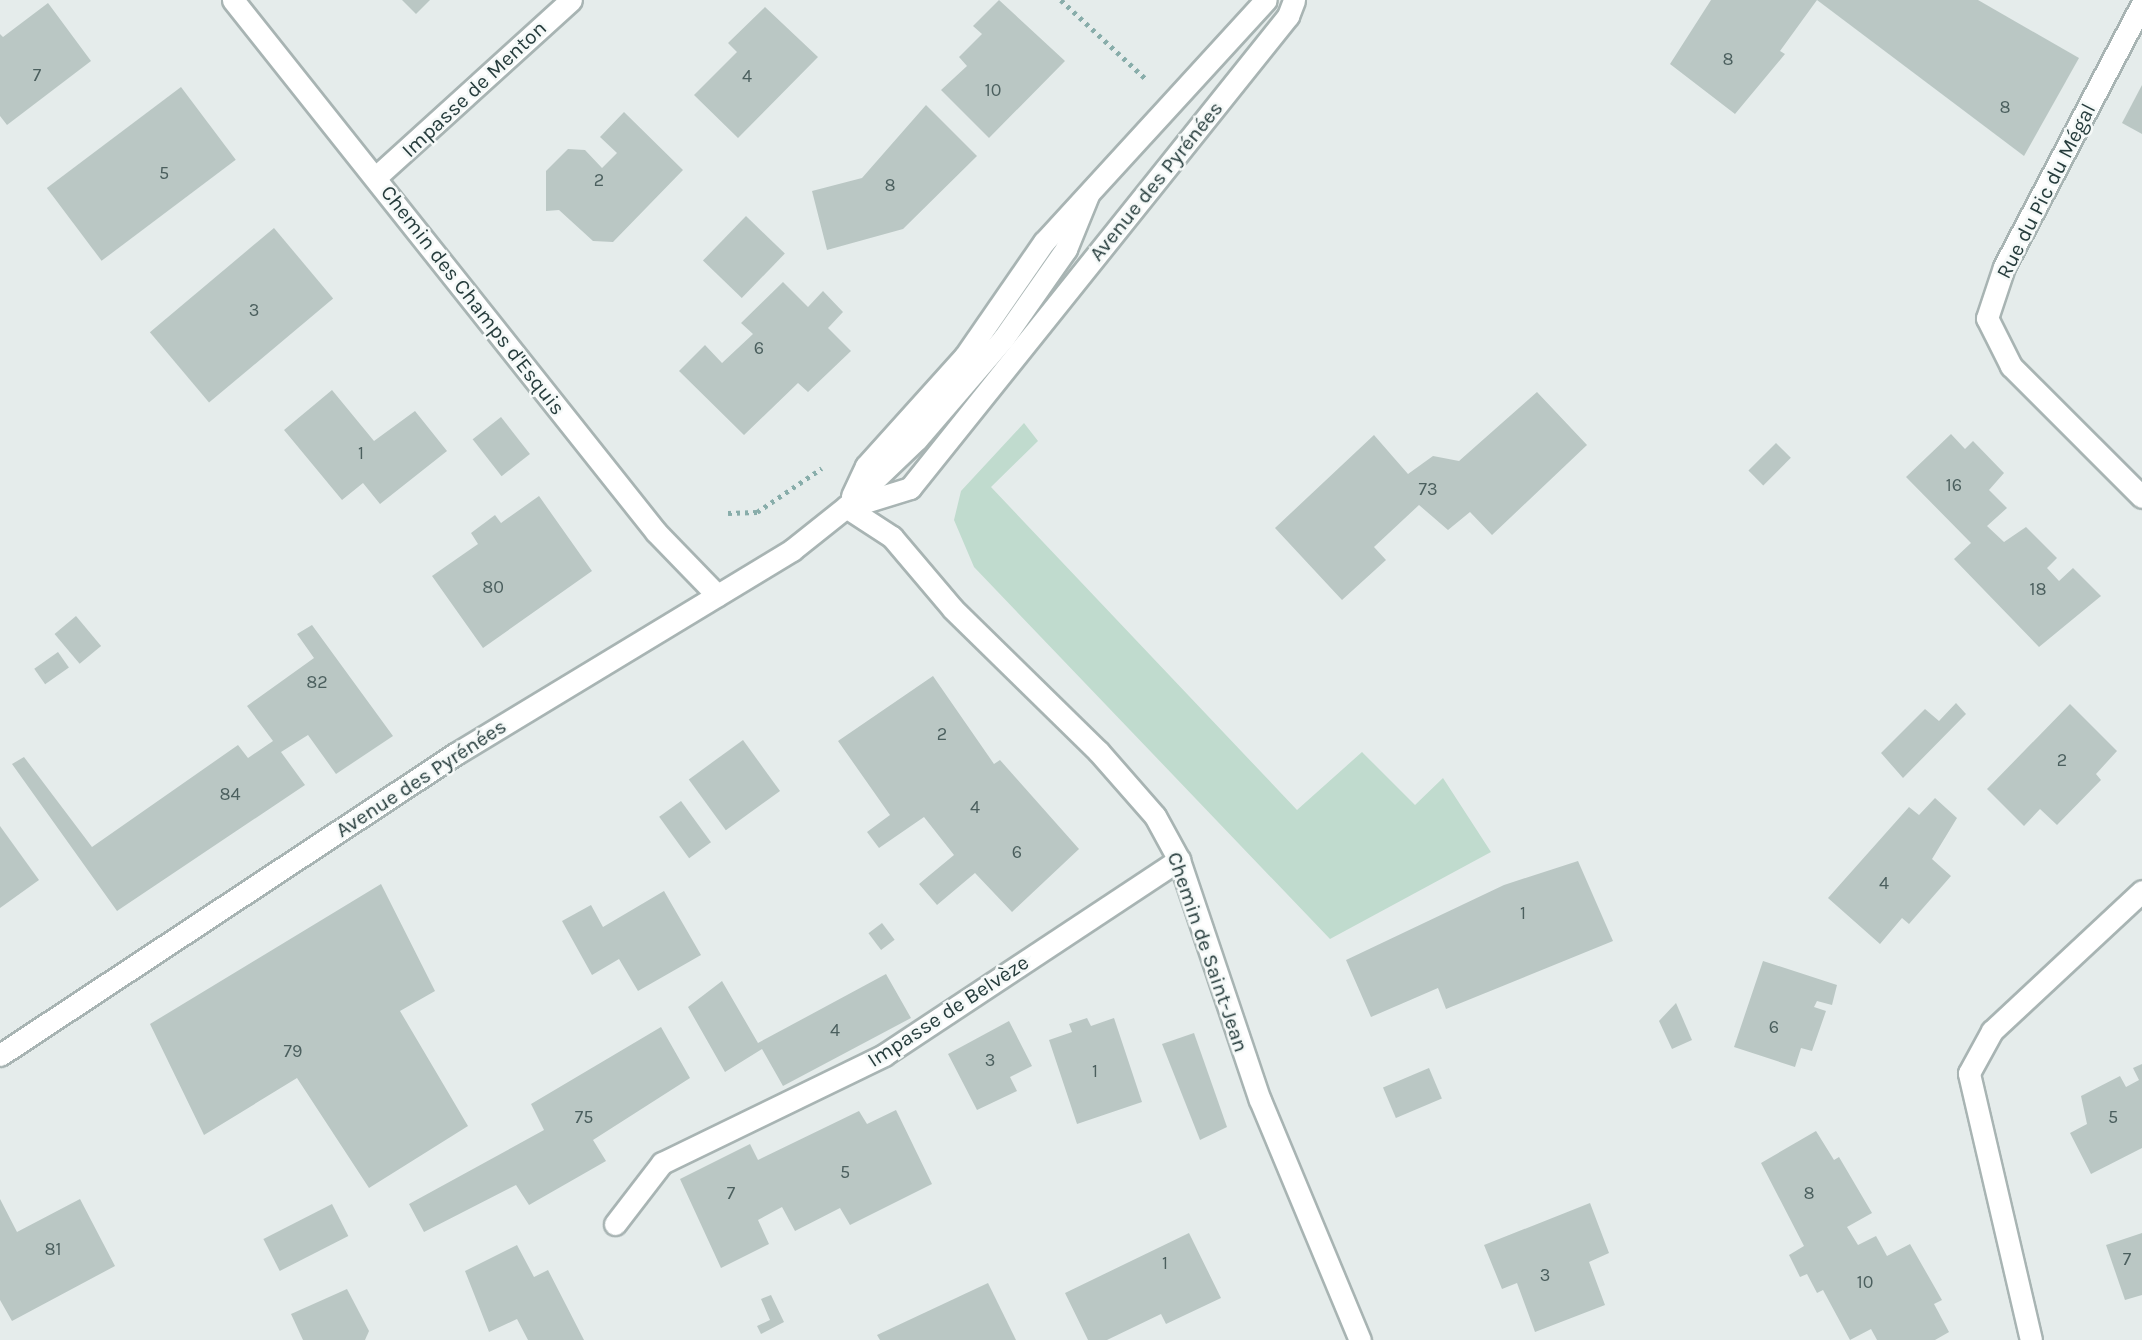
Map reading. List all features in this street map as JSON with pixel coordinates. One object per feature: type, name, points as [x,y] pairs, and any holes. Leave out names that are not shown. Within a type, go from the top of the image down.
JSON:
[{"type":"street","name":"Chemin des Champs d'Esquis","points":[[233,0],[656,532],[717,595]]},
{"type":"street","name":"Impasse de Menton","points":[[376,177],[571,0]]},
{"type":"street","name":"Avenue des Pyrénées","points":[[846,507],[866,466],[965,356],[1044,242],[1266,0]]},
{"type":"street","name":"Avenue des Pyrénées","points":[[846,507],[910,488],[1288,16],[1294,0]]},
{"type":"street","name":"Rue du Pic du Mégal","points":[[2142,4],[2004,267],[1987,318],[2011,366],[2142,497]]},
{"type":"street","name":"Avenue des Pyrénées","points":[[0,1055],[457,753],[717,595],[846,507],[917,439],[1003,339],[1066,249],[1088,195]]},
{"type":"street","points":[[1003,339],[1014,358]]},
{"type":"street","name":"Chemin de Saint-Jean","points":[[846,507],[892,537],[969,626],[1098,751],[1150,810],[1179,860],[1260,1100],[1360,1340]]},
{"type":"street","name":"Impasse de Belvèze","points":[[615,1224],[662,1163],[884,1055],[1179,860]]},
{"type":"street","points":[[2031,1340],[1969,1073],[1992,1031],[2142,891]]},
{"type":"path","points":[[1062,0],[1142,77]]},
{"type":"green space","points":[[1024,423],[1038,441],[991,487],[1297,810],[1362,752],[1415,805],[1443,778],[1491,852],[1330,939],[974,567],[954,520],[961,491]]},
{"type":"building","points":[[402,0],[430,0],[416,14]]},
{"type":"building","points":[[999,0],[1065,61],[989,138],[941,90],[967,66],[959,57],[982,34],[973,26]]},
{"type":"building","points":[[1711,0],[1817,0],[1780,51],[1785,54],[1735,114],[1670,64]]},
{"type":"building","points":[[1817,0],[1978,0],[2079,58],[2024,156]]},
{"type":"building","points":[[48,3],[91,61],[7,125],[0,116],[0,34],[3,37]]},
{"type":"building","points":[[765,7],[818,57],[738,138],[694,95],[737,52],[728,43]]},
{"type":"building","points":[[2142,85],[2142,134],[2122,123]]},
{"type":"building","points":[[181,87],[236,160],[102,261],[47,188]]},
{"type":"building","points":[[926,105],[977,156],[903,229],[827,250],[812,191],[862,178]]},
{"type":"building","points":[[624,112],[683,170],[613,242],[593,241],[559,210],[546,211],[546,171],[568,149],[585,150],[602,168],[617,153],[600,137]]},
{"type":"building","points":[[746,216],[785,254],[742,298],[703,261]]},
{"type":"building","points":[[274,228],[333,298],[209,403],[150,332]]},
{"type":"building","points":[[783,282],[808,307],[823,291],[843,312],[828,328],[851,351],[808,392],[798,383],[744,435],[679,371],[705,345],[722,363],[753,334],[741,323]]},
{"type":"building","points":[[332,390],[374,441],[415,411],[447,451],[380,504],[363,483],[342,500],[284,430]]},
{"type":"building","points":[[1537,392],[1587,445],[1492,535],[1470,512],[1448,530],[1419,505],[1374,547],[1386,560],[1342,600],[1275,528],[1374,435],[1408,474],[1433,456],[1459,461]]},
{"type":"building","points":[[501,417],[530,454],[502,476],[473,439]]},
{"type":"building","points":[[1951,434],[1965,449],[1973,441],[2004,473],[1989,490],[2007,508],[1987,526],[2004,542],[2026,527],[2057,558],[2047,568],[2059,581],[2073,568],[2101,596],[2039,647],[1954,559],[1971,543],[1906,477]]},
{"type":"building","points":[[1776,443],[1791,458],[1763,485],[1748,471]]},
{"type":"building","points":[[539,496],[592,571],[483,648],[432,576],[478,544],[471,533],[495,515],[501,523]]},
{"type":"building","points":[[76,616],[101,646],[80,664],[55,634]]},
{"type":"building","points":[[312,625],[393,736],[336,774],[308,735],[281,752],[305,785],[117,911],[12,764],[24,757],[92,847],[238,745],[248,758],[273,741],[247,706],[314,658],[297,634]]},
{"type":"building","points":[[58,652],[69,668],[45,684],[34,669]]},
{"type":"building","points":[[933,676],[994,764],[1000,760],[1079,849],[1012,912],[975,873],[937,905],[919,884],[954,855],[924,817],[879,848],[867,832],[890,815],[838,741]]},
{"type":"building","points":[[1956,703],[1966,714],[1903,778],[1881,753],[1925,709],[1939,721]]},
{"type":"building","points":[[2070,704],[2117,751],[2096,774],[2101,780],[2057,825],[2040,809],[2024,826],[1987,789]]},
{"type":"building","points":[[743,740],[780,791],[726,830],[689,779]]},
{"type":"building","points":[[1935,798],[1957,818],[1932,859],[1951,876],[1909,924],[1902,918],[1880,944],[1828,898],[1909,807],[1919,815]]},
{"type":"building","points":[[681,801],[711,842],[689,858],[659,817]]},
{"type":"building","points":[[0,826],[39,880],[0,908]]},
{"type":"building","points":[[1578,861],[1613,941],[1446,1009],[1438,988],[1371,1017],[1346,960],[1504,885]]},
{"type":"building","points":[[381,884],[435,991],[400,1011],[468,1126],[369,1188],[297,1078],[204,1135],[150,1024]]},
{"type":"building","points":[[664,891],[701,955],[638,991],[619,959],[592,975],[562,921],[591,905],[603,927]]},
{"type":"building","points":[[882,923],[895,940],[881,950],[868,933]]},
{"type":"building","points":[[1763,961],[1837,985],[1832,1005],[1817,1001],[1814,1007],[1826,1011],[1812,1051],[1801,1048],[1795,1067],[1734,1047]]},
{"type":"building","points":[[886,974],[911,1018],[783,1086],[762,1049],[725,1072],[688,1007],[722,981],[758,1043]]},
{"type":"building","points":[[1676,1003],[1692,1040],[1672,1049],[1659,1021]]},
{"type":"building","points":[[1087,1018],[1091,1026],[1114,1018],[1142,1102],[1077,1124],[1049,1040],[1072,1032],[1069,1024]]},
{"type":"building","points":[[1009,1021],[1032,1066],[1010,1077],[1017,1091],[977,1110],[948,1054]]},
{"type":"building","points":[[661,1027],[690,1078],[593,1140],[606,1161],[529,1205],[516,1185],[424,1232],[409,1204],[544,1130],[531,1104]]},
{"type":"building","points":[[1194,1033],[1227,1127],[1200,1140],[1162,1044]]},
{"type":"building","points":[[2142,1064],[2142,1148],[2091,1174],[2070,1133],[2087,1124],[2081,1096],[2120,1076],[2126,1087],[2139,1080],[2133,1068]]},
{"type":"building","points":[[1429,1068],[1442,1098],[1396,1118],[1383,1088]]},
{"type":"building","points":[[896,1110],[932,1184],[850,1225],[840,1208],[795,1231],[782,1207],[758,1220],[769,1244],[721,1268],[680,1179],[750,1144],[758,1160],[859,1111],[867,1124]]},
{"type":"building","points":[[1816,1131],[1834,1160],[1839,1157],[1872,1213],[1847,1227],[1858,1245],[1876,1236],[1887,1256],[1910,1244],[1942,1300],[1934,1304],[1949,1332],[1935,1340],[1877,1340],[1871,1329],[1850,1340],[1823,1290],[1817,1293],[1807,1274],[1800,1277],[1789,1255],[1804,1246],[1761,1163]]},
{"type":"building","points":[[0,1199],[17,1232],[80,1199],[115,1266],[12,1321],[0,1300]]},
{"type":"building","points":[[1590,1203],[1609,1253],[1589,1262],[1605,1305],[1535,1332],[1517,1283],[1502,1289],[1484,1245]]},
{"type":"building","points":[[332,1204],[348,1236],[280,1271],[263,1239]]},
{"type":"building","points":[[1189,1233],[1221,1298],[1166,1324],[1161,1314],[1107,1340],[1088,1340],[1065,1293]]},
{"type":"building","points":[[2142,1233],[2142,1295],[2125,1300],[2106,1245]]},
{"type":"building","points":[[517,1245],[534,1277],[548,1270],[584,1340],[528,1340],[517,1319],[489,1332],[465,1271]]},
{"type":"building","points":[[988,1283],[1016,1340],[880,1340],[877,1335]]},
{"type":"building","points":[[347,1289],[369,1331],[365,1340],[303,1340],[291,1314]]},
{"type":"building","points":[[771,1295],[784,1322],[761,1334],[757,1326],[770,1320],[761,1299]]}]
